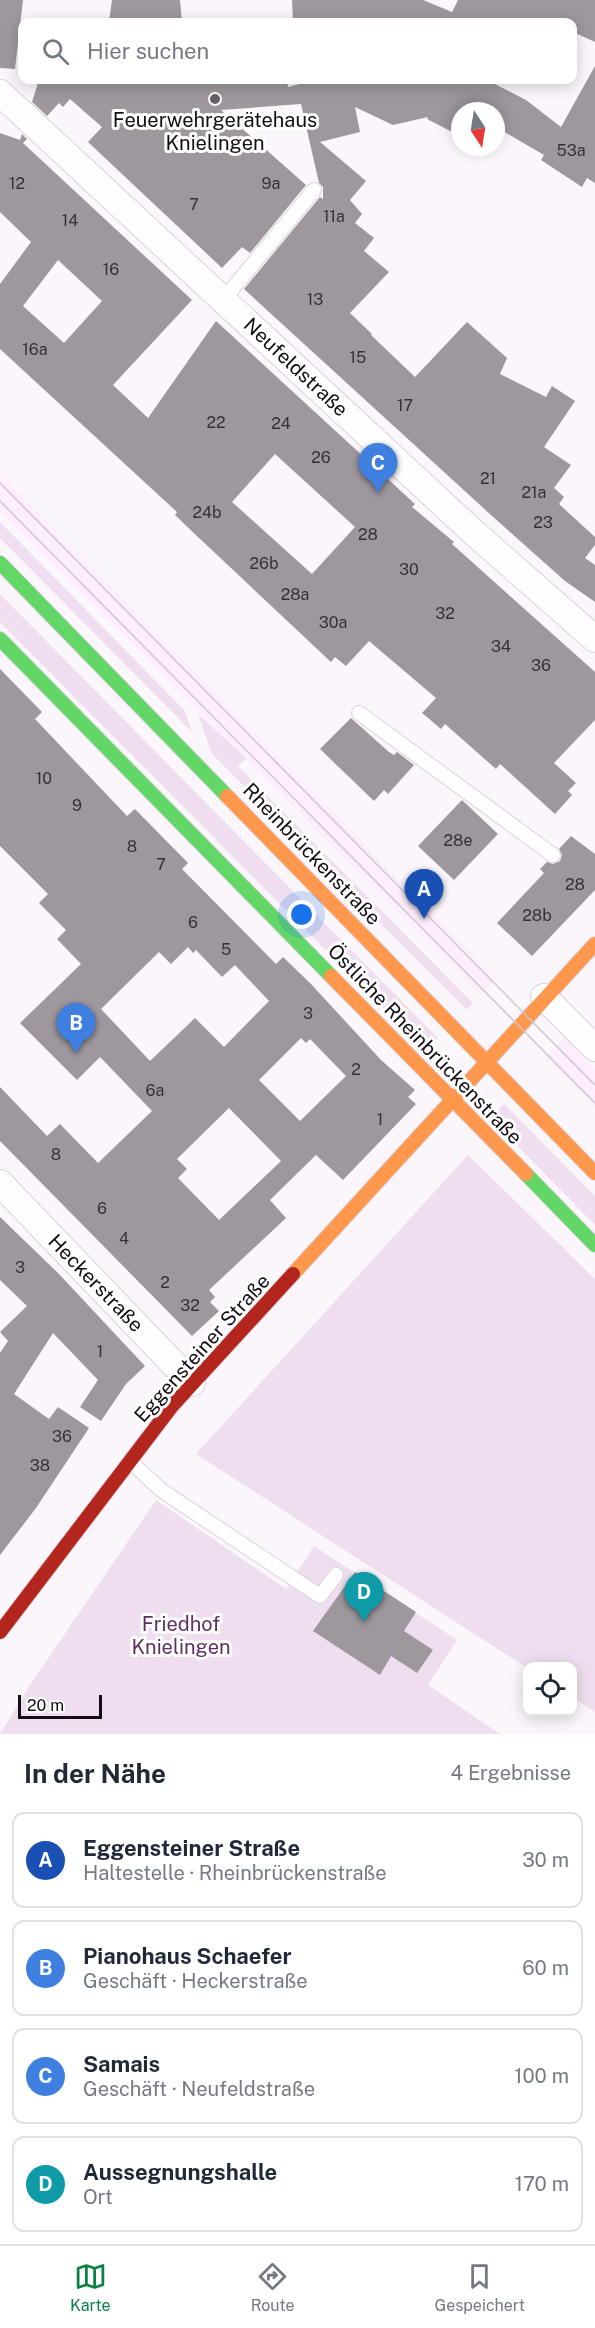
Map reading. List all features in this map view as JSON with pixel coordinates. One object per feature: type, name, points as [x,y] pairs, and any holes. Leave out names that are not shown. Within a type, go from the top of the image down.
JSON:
[{"type":"street","name":"Neufeldstraße","points":[[0,93],[472,531],[595,639]]},
{"type":"street","name":"Rheinbrückenstraße","points":[[0,563],[595,1173]]},
{"type":"street","name":"Östliche Rheinbrückenstraße","points":[[0,639],[595,1245]]},
{"type":"street","name":"Eggensteiner Straße","points":[[0,1632],[192,1383],[595,944]]},
{"type":"street","points":[[544,997],[595,1048]]},
{"type":"street","name":"Heckerstraße","points":[[0,1183],[192,1383]]},
{"type":"lane","points":[[223,300],[314,190]]},
{"type":"lane","points":[[359,713],[553,855]]},
{"type":"lane","points":[[130,1461],[161,1490],[320,1596],[336,1575]]},
{"type":"shaded area","points":[[0,473],[497,979],[481,995],[0,512]]},
{"type":"shaded area","points":[[564,1038],[595,1070],[595,1107],[546,1058]]},
{"type":"green space","points":[[0,522],[185,711],[192,732],[0,538]]},
{"type":"green space","points":[[0,594],[438,1038],[426,1051],[0,622]]},
{"type":"green space","points":[[198,714],[246,758],[238,766],[473,1003],[467,1010],[212,754]]},
{"type":"green space","points":[[504,1104],[595,1196],[595,1225],[490,1118]]},
{"type":"green space","points":[[468,1155],[595,1279],[595,1712],[577,1700],[577,1662],[523,1662],[523,1665],[196,1454]]},
{"type":"green space","name":"Friedhof Knielingen","points":[[156,1500],[286,1589],[314,1546],[457,1640],[428,1685],[500,1734],[0,1734],[28,1688]]},
{"type":"building","points":[[0,0],[23,0],[21,18],[18,18],[15,69],[0,68]]},
{"type":"building","points":[[112,0],[180,0],[182,18],[110,18]]},
{"type":"building","points":[[292,0],[423,0],[452,12],[458,0],[595,0],[595,42],[577,34],[577,18],[293,18]]},
{"type":"building","points":[[595,66],[595,183],[587,178],[582,187],[541,160],[544,155],[505,132],[505,102],[451,102],[451,131],[427,119],[428,117],[393,125],[355,107],[360,132],[320,142],[366,181],[350,200],[362,214],[355,223],[374,238],[364,251],[389,272],[350,313],[371,335],[415,377],[467,322],[507,358],[500,374],[546,397],[552,386],[575,401],[544,447],[571,465],[554,488],[564,497],[559,504],[595,537],[595,545],[585,558],[595,565],[595,602],[565,581],[244,289],[320,197],[323,199],[323,187],[319,183],[301,104],[221,110],[306,185],[250,253],[242,247],[222,268],[88,142],[102,127],[70,99],[63,107],[59,103],[47,116],[32,102],[38,84],[288,84],[288,87],[299,84],[495,84],[526,100],[561,127]]},
{"type":"building","points":[[0,133],[20,140],[22,134],[27,139],[23,143],[192,300],[113,385],[148,418],[216,321],[415,504],[412,507],[454,542],[452,544],[595,672],[595,720],[554,763],[576,783],[568,791],[572,795],[555,814],[500,764],[496,769],[445,724],[441,729],[422,713],[436,698],[369,641],[346,666],[335,657],[331,662],[175,515],[177,512],[0,349],[0,284],[31,242],[0,212]],"holes":[[[58,260],[102,301],[64,343],[23,306]],[[275,454],[355,527],[312,574],[232,502]]]},
{"type":"building","points":[[0,669],[42,712],[35,719],[127,816],[135,809],[188,863],[182,869],[276,964],[283,957],[381,1060],[415,1090],[408,1097],[416,1104],[343,1180],[316,1155],[270,1200],[286,1218],[209,1290],[215,1297],[210,1302],[219,1311],[192,1336],[0,1141],[0,1087],[47,1136],[60,1124],[98,1163],[152,1111],[100,1057],[77,1080],[20,1023],[81,964],[57,939],[66,930],[39,903],[48,894],[0,846]],"holes":[[[188,947],[193,953],[196,950],[222,977],[235,965],[269,1001],[224,1047],[195,1018],[150,1061],[101,1009],[159,952],[171,964]],[[301,1038],[306,1043],[310,1039],[346,1076],[300,1121],[259,1080]],[[229,1108],[281,1161],[219,1220],[178,1178],[187,1169],[177,1159]]]},
{"type":"building","points":[[351,718],[389,752],[394,755],[397,752],[414,765],[388,794],[384,790],[374,801],[320,749]]},
{"type":"building","points":[[462,800],[498,834],[454,880],[418,846]]},
{"type":"building","points":[[571,836],[595,854],[595,890],[532,956],[497,923],[544,873],[540,869],[547,862],[553,864],[560,861],[562,855],[559,849]]},
{"type":"building","points":[[0,1217],[58,1273],[145,1366],[126,1384],[101,1421],[80,1407],[98,1380],[53,1333],[14,1394],[49,1419],[58,1407],[89,1428],[36,1508],[0,1555],[0,1353],[8,1341],[0,1332],[27,1306],[0,1280]]},
{"type":"building","points":[[355,1572],[416,1612],[404,1631],[433,1650],[417,1673],[391,1656],[380,1675],[313,1631]]},
{"type":"tram line","points":[[0,483],[595,1085]]},
{"type":"tram line","points":[[0,501],[595,1103]]},
{"type":"traffic: fast","points":[[0,563],[227,796]]},
{"type":"traffic: fast","points":[[0,639],[331,976]]},
{"type":"traffic: fast","points":[[526,1174],[595,1245]]},
{"type":"traffic: slow","points":[[227,796],[595,1173]]},
{"type":"traffic: slow","points":[[293,1274],[595,944]]},
{"type":"traffic: slow","points":[[331,976],[526,1174]]},
{"type":"traffic: jam","points":[[0,1632],[172,1406],[293,1274]]},
{"type":"place","name":"Feuerwehrgerätehaus Knielingen","points":[[215,99]]},
{"type":"place","name":"Samais","points":[[378,493]]},
{"type":"place","name":"Eggensteiner Straße","points":[[424,919]]},
{"type":"place","name":"Pianohaus Schaefer","points":[[76,1053]]},
{"type":"place","name":"Aussegnungshalle","points":[[364,1622]]}]
